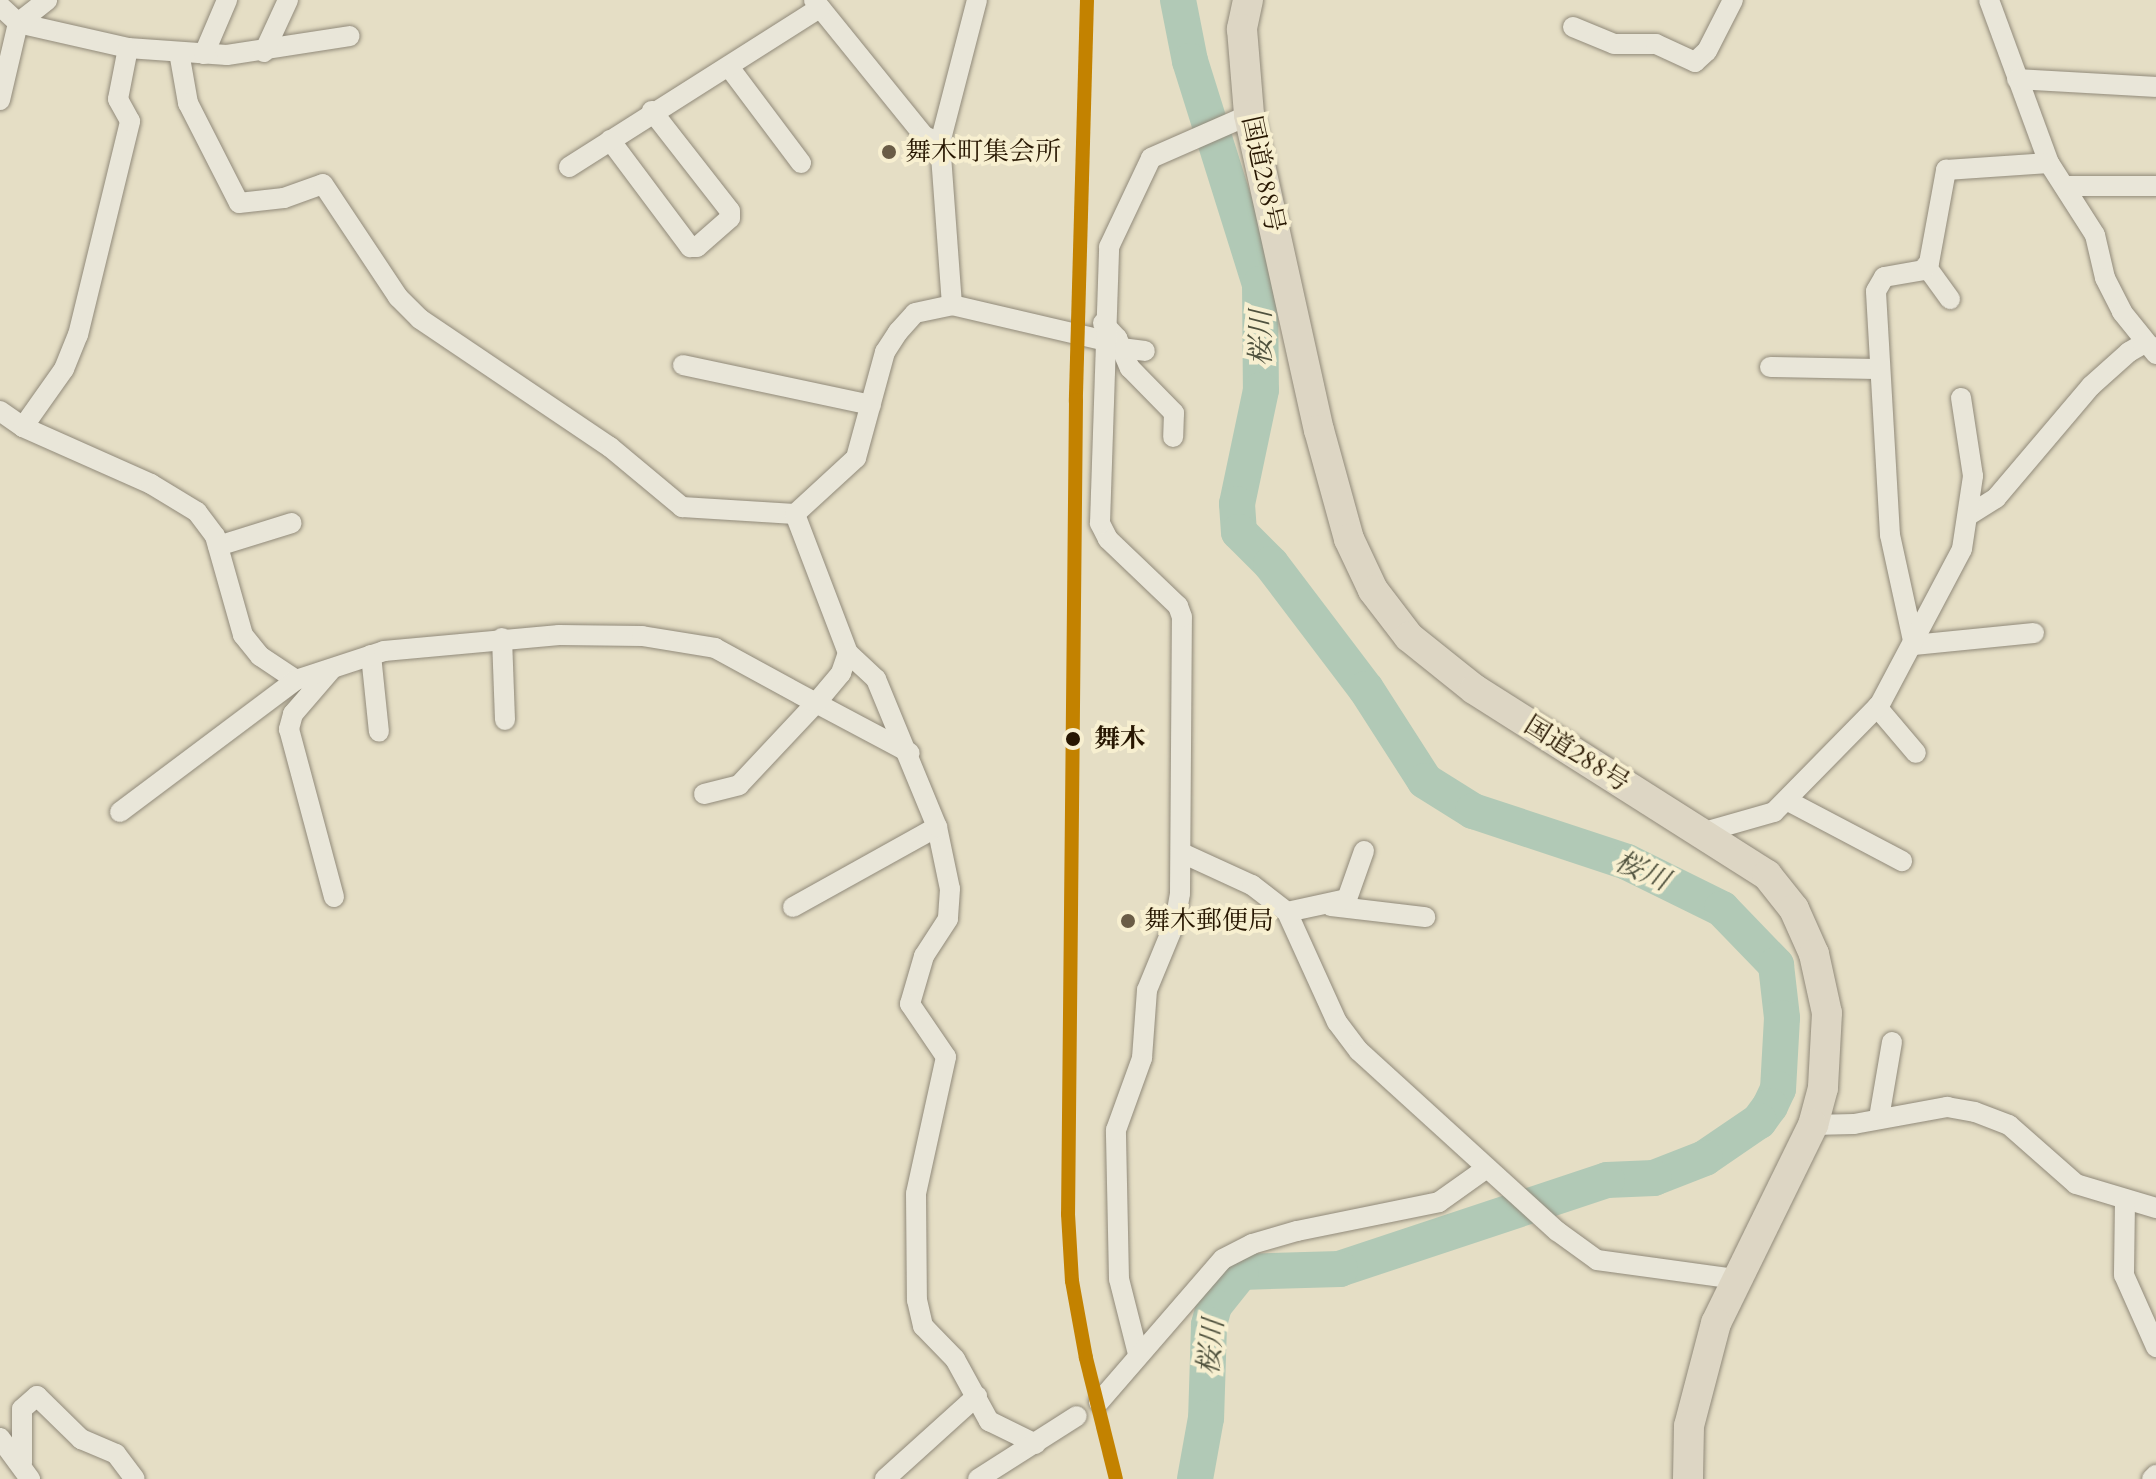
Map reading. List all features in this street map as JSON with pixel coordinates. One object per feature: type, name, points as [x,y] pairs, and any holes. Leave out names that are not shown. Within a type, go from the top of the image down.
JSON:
[{"type":"highway","name":"国道288号","points":[[1248,0],[1242,29],[1238,118],[1349,539],[1373,590],[1409,637],[1474,689],[1704,832],[1767,875],[1782,892],[1814,954],[1829,1045],[1813,1125],[1735,1279],[1696,1387],[1688,1479]]},
{"type":"street","points":[[0,100],[18,23],[47,0]]},
{"type":"street","points":[[204,54],[227,0]]},
{"type":"street","points":[[264,52],[288,0]]},
{"type":"street","points":[[952,305],[940,143],[977,0]]},
{"type":"street","points":[[1573,27],[1614,44],[1643,42],[1669,48],[1695,62],[1707,51],[1733,0]]},
{"type":"street","points":[[1969,515],[1996,498],[2091,386],[2152,349],[2111,294],[2095,235],[2049,163],[1989,0]]},
{"type":"street","points":[[569,167],[652,111],[729,67],[817,4],[924,136],[940,143]]},
{"type":"street","points":[[0,6],[18,23],[128,48],[204,54],[264,52],[350,36]]},
{"type":"street","points":[[23,427],[64,369],[78,335],[130,121],[118,99],[128,48]]},
{"type":"street","points":[[179,52],[188,103],[239,203],[284,198],[323,184],[329,187],[398,297],[420,319],[610,447],[682,507],[795,514],[856,458],[885,352],[909,318],[952,305],[1109,337],[1145,351]]},
{"type":"street","points":[[729,67],[801,163]]},
{"type":"street","points":[[2017,79],[2156,87]]},
{"type":"street","points":[[610,140],[690,247],[697,247],[730,218],[730,211],[652,111]]},
{"type":"street","points":[[1138,1354],[1119,1279],[1116,1130],[1142,1058],[1147,990],[1175,922],[1182,853],[1182,617],[1178,606],[1108,539],[1100,523],[1109,337],[1109,247],[1127,202],[1151,158],[1197,134],[1238,118]]},
{"type":"street","points":[[1950,299],[1926,266],[1946,170],[2049,163]]},
{"type":"street","points":[[2065,186],[2156,186]]},
{"type":"street","points":[[1914,645],[1890,535],[1879,369],[1879,281],[1926,266]]},
{"type":"street","points":[[1109,337],[1130,368],[1174,413],[1173,437]]},
{"type":"street","points":[[683,365],[871,405]]},
{"type":"street","points":[[1770,367],[1879,369]]},
{"type":"street","points":[[1704,832],[1756,821],[1788,801],[1877,707],[1914,645],[1957,561],[1969,515],[1973,476],[1961,398]]},
{"type":"street","points":[[0,411],[23,427],[169,494],[208,524],[218,546],[243,635],[260,656],[296,680]]},
{"type":"street","points":[[795,514],[848,653],[876,679],[910,753],[937,827],[950,889],[948,919],[924,956],[910,1004],[946,1057],[916,1194],[917,1300],[923,1326],[955,1359],[996,1427],[1036,1444]]},
{"type":"street","points":[[218,546],[292,523]]},
{"type":"street","points":[[120,812],[296,680],[371,655],[436,643],[502,638],[603,633],[698,643],[744,662],[910,753]]},
{"type":"street","points":[[1914,645],[2034,633]]},
{"type":"street","points":[[502,638],[505,720]]},
{"type":"street","points":[[704,794],[739,785],[841,673],[848,653]]},
{"type":"street","points":[[371,655],[379,732]]},
{"type":"street","points":[[333,668],[293,714],[289,729],[334,897]]},
{"type":"street","points":[[1877,707],[1916,753]]},
{"type":"street","points":[[1788,801],[1902,861]]},
{"type":"street","points":[[793,907],[937,827]]},
{"type":"street","points":[[1331,906],[1354,890],[1364,851]]},
{"type":"street","points":[[1182,853],[1252,885],[1287,912],[1337,1022],[1359,1051],[1486,1171],[1557,1231],[1597,1260],[1735,1279]]},
{"type":"street","points":[[1287,912],[1331,906],[1425,917]]},
{"type":"street","points":[[1879,1118],[1892,1042]]},
{"type":"street","points":[[1813,1125],[1947,1107],[1975,1112],[2009,1125],[2076,1184],[2156,1208]]},
{"type":"street","points":[[1099,1402],[1223,1259],[1248,1246],[1439,1202],[1486,1171]]},
{"type":"street","points":[[2125,1201],[2124,1275],[2156,1347]]},
{"type":"street","points":[[26,1471],[22,1409],[37,1396],[81,1439],[116,1454],[135,1479]]},
{"type":"street","points":[[885,1479],[977,1396]]},
{"type":"street","points":[[978,1479],[1077,1416]]},
{"type":"street","points":[[0,1438],[26,1471]]},
{"type":"waterway","name":"桜川","points":[[1178,0],[1190,61],[1260,284],[1261,390],[1237,504],[1239,532],[1271,564],[1366,689],[1425,781],[1473,811],[1627,862],[1722,909],[1776,965],[1782,1018],[1778,1089],[1770,1106],[1759,1121],[1705,1158],[1654,1178],[1607,1180],[1340,1269],[1241,1272],[1214,1306],[1209,1325],[1206,1418],[1195,1479]]},
{"type":"transit line","points":[[1087,0],[1076,400],[1068,1214],[1072,1281],[1086,1358],[1116,1479]]},
{"type":"place","name":"舞木町集会所","points":[[889,152]]},
{"type":"place","name":"舞木","points":[[1073,739]]},
{"type":"place","name":"舞木郵便局","points":[[1128,921]]}]
